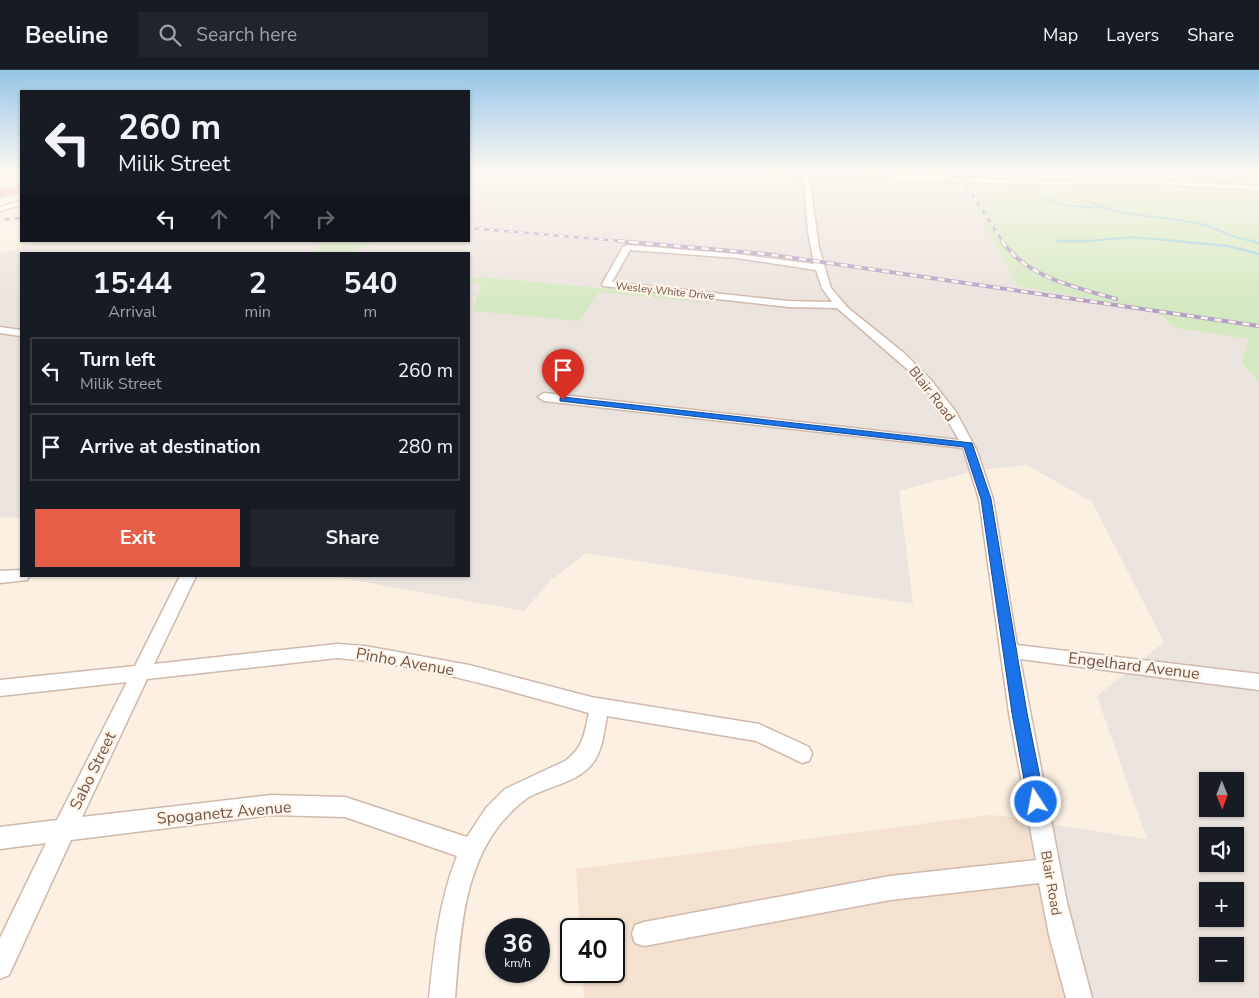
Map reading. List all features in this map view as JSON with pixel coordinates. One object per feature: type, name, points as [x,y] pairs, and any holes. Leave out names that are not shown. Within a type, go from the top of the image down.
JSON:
[{"type":"street","name":"Blair Road","points":[[811,215],[826,286],[841,306],[911,365],[944,406],[968,445],[986,499],[1019,713],[1049,870],[1052,896],[1079,998]]},
{"type":"street","name":"Wesley White Drive","points":[[821,268],[737,256],[627,247],[606,284],[788,304],[841,306]]},
{"type":"street","points":[[0,330],[20,333]]},
{"type":"street","points":[[544,397],[968,445]]},
{"type":"street","points":[[0,577],[20,576]]},
{"type":"street","name":"Sabo Street","points":[[0,966],[188,577]]},
{"type":"street","name":"Pinho Avenue","points":[[0,688],[337,651],[365,653],[469,673],[600,706],[759,733],[802,754]]},
{"type":"street","name":"Engelhard Avenue","points":[[1010,651],[1259,682]]},
{"type":"street","points":[[442,998],[447,935],[452,905],[472,850],[486,825],[513,797],[528,786],[577,767],[588,753],[600,706]]},
{"type":"street","name":"Spoganetz Avenue","points":[[0,838],[271,805],[344,807],[472,850]]},
{"type":"street","points":[[644,934],[890,888],[1049,870]]},
{"type":"shaded area","points":[[470,215],[981,215],[982,220],[1096,300],[1155,310],[1175,328],[1249,339],[1241,363],[1259,381],[1259,998],[1085,998],[1041,823],[1147,839],[1097,696],[1164,642],[1092,502],[1027,465],[978,470],[899,491],[913,604],[586,553],[550,581],[524,611],[337,577],[470,577],[470,252],[20,252],[20,517],[0,518],[0,254],[36,242],[470,242]]},
{"type":"shaded area","points":[[990,815],[1040,820],[1079,998],[584,998],[583,983],[625,983],[625,918],[579,918],[576,869]]},
{"type":"green space","points":[[979,215],[1259,215],[1259,381],[1241,363],[1249,339],[1175,328],[1155,310],[1018,286]]},
{"type":"green space","points":[[325,242],[369,242],[356,252],[310,252]]},
{"type":"green space","points":[[482,277],[652,293],[709,303],[599,292],[579,321],[473,311],[482,284],[470,281],[470,279]]},
{"type":"waterway","points":[[1138,215],[1204,225],[1256,242]]},
{"type":"waterway","points":[[1058,241],[1089,241],[1132,237],[1188,242]]},
{"type":"waterway","points":[[1174,241],[1228,246],[1259,254]]},
{"type":"waterway","points":[[1251,241],[1259,243]]},
{"type":"railway","points":[[986,215],[1003,242]]},
{"type":"railway","points":[[0,220],[20,218]]},
{"type":"railway","points":[[470,228],[632,242]]},
{"type":"railway","points":[[618,241],[767,254],[1259,326]]},
{"type":"railway","points":[[1002,241],[1012,254],[1039,272],[1069,285],[1116,299]]},
{"type":"route","points":[[563,400],[968,445],[986,499],[1019,713],[1036,802]]}]
